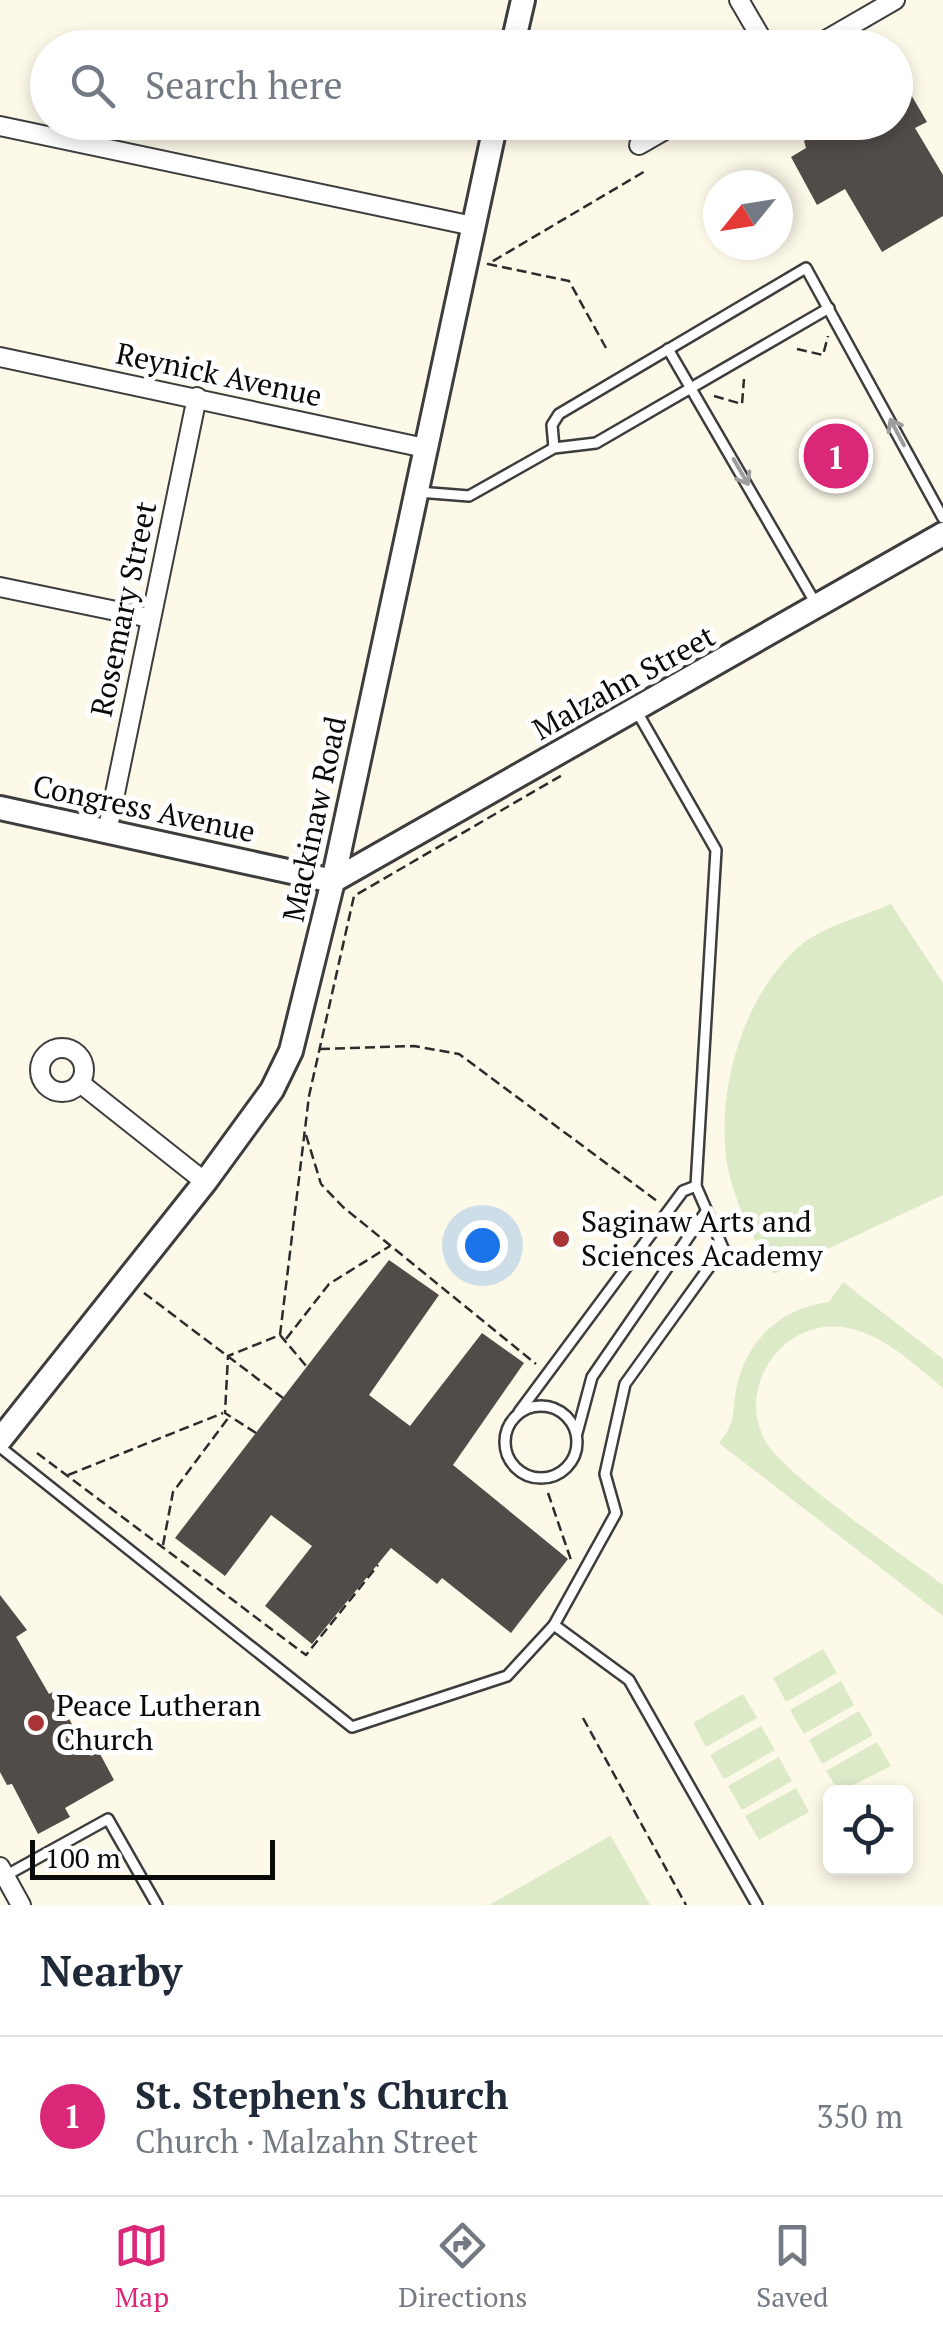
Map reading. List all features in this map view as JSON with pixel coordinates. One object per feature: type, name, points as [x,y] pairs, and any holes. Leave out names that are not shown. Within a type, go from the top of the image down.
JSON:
[{"type":"street","points":[[516,30],[523,0]]},
{"type":"street","points":[[739,0],[756,30]]},
{"type":"street","points":[[843,30],[895,0]]},
{"type":"street","points":[[0,126],[30,132]]},
{"type":"street","points":[[66,140],[473,226]]},
{"type":"street","name":"Mackinaw Road","points":[[0,1443],[205,1182],[272,1090],[291,1050],[333,882],[492,140]]},
{"type":"street","points":[[639,145],[648,140]]},
{"type":"street","name":"Reynick Avenue","points":[[0,357],[425,448]]},
{"type":"street","name":"Rosemary Street","points":[[107,832],[196,397]]},
{"type":"street","name":"Malzahn Street","points":[[333,882],[943,534]]},
{"type":"street","points":[[0,587],[150,618]]},
{"type":"street","name":"Congress Avenue","points":[[0,808],[333,882]]},
{"type":"street","points":[[80,1083],[205,1182]]},
{"type":"street","points":[[2,1872],[21,1905]]},
{"type":"lane","points":[[554,448],[552,425],[559,414],[800,268],[810,270],[943,518]]},
{"type":"lane","points":[[416,492],[454,498],[477,494],[554,448],[596,443],[830,308]]},
{"type":"lane","points":[[668,349],[818,606]]},
{"type":"lane","points":[[0,1443],[352,1727],[507,1676],[554,1625],[616,1513],[605,1474],[625,1384],[723,1248],[696,1186],[716,850],[636,710]]},
{"type":"lane","points":[[696,1186],[683,1191],[506,1430],[506,1454],[520,1472],[532,1477],[556,1475],[574,1458],[576,1433],[592,1377],[705,1213]]},
{"type":"lane","points":[[519,1412],[542,1405],[553,1407],[571,1421],[576,1433]]},
{"type":"lane","points":[[554,1625],[629,1680],[757,1905]]},
{"type":"lane","points":[[2,1872],[108,1819],[157,1905]]},
{"type":"path","points":[[606,348],[569,281],[488,264],[647,170]]},
{"type":"path","points":[[796,349],[824,355],[830,330]]},
{"type":"path","points":[[714,396],[742,404],[744,379]]},
{"type":"path","points":[[280,1335],[304,1130],[354,896],[577,766]]},
{"type":"path","points":[[291,1050],[414,1046],[459,1054],[662,1205]]},
{"type":"path","points":[[304,1130],[321,1184],[537,1365]]},
{"type":"path","points":[[285,1340],[329,1284],[391,1246]]},
{"type":"path","points":[[127,1280],[283,1398]]},
{"type":"path","points":[[280,1335],[306,1368]]},
{"type":"path","points":[[228,1356],[280,1335]]},
{"type":"path","points":[[228,1356],[225,1413],[256,1432]]},
{"type":"path","points":[[67,1476],[225,1413]]},
{"type":"path","points":[[162,1546],[173,1492],[229,1417]]},
{"type":"path","points":[[37,1453],[306,1654],[378,1565]]},
{"type":"path","points":[[548,1493],[571,1560]]},
{"type":"path","points":[[583,1718],[686,1905]]},
{"type":"green space","points":[[891,904],[943,983],[943,1195],[774,1274],[747,1223],[728,1169],[725,1110],[737,1048],[763,991],[801,945],[832,927]]},
{"type":"green space","points":[[843,1282],[943,1359],[943,1388],[874,1337],[848,1328],[825,1327],[804,1332],[771,1359],[756,1399],[758,1420],[766,1442],[796,1475],[943,1585],[943,1616],[719,1443],[731,1422],[742,1368],[759,1340],[796,1311],[829,1302]]},
{"type":"green space","points":[[823,1649],[837,1673],[786,1702],[773,1678]]},
{"type":"green space","points":[[841,1681],[854,1705],[804,1734],[790,1710]]},
{"type":"green space","points":[[743,1694],[757,1718],[706,1747],[693,1723]]},
{"type":"green space","points":[[859,1711],[873,1735],[822,1764],[809,1740]]},
{"type":"green space","points":[[761,1726],[775,1750],[724,1779],[710,1755]]},
{"type":"green space","points":[[877,1742],[891,1766],[853,1785],[835,1785],[826,1771]]},
{"type":"green space","points":[[779,1757],[792,1781],[742,1810],[728,1786]]},
{"type":"green space","points":[[796,1788],[809,1812],[759,1840],[745,1816]]},
{"type":"green space","points":[[610,1836],[650,1905],[489,1905]]},
{"type":"building","points":[[913,98],[927,122],[915,128],[943,175],[943,216],[882,252],[845,189],[817,205],[791,157],[806,148],[804,141],[913,140]]},
{"type":"building","points":[[389,1260],[439,1295],[369,1395],[410,1426],[482,1333],[524,1363],[453,1465],[568,1559],[511,1633],[442,1578],[437,1584],[391,1548],[312,1644],[265,1606],[312,1546],[271,1515],[225,1576],[175,1538]]},
{"type":"building","name":"Peace Lutheran Church","points":[[0,1595],[27,1630],[16,1637],[49,1694],[53,1692],[91,1756],[99,1752],[114,1780],[65,1808],[70,1817],[38,1834],[12,1784],[7,1785],[0,1772]]},
{"type":"place","name":"St. Stephen's Church","points":[[836,456]]},
{"type":"place","name":"Saginaw Arts and Sciences Academy","points":[[561,1239]]},
{"type":"place","name":"Peace Lutheran Church","points":[[36,1723]]}]
